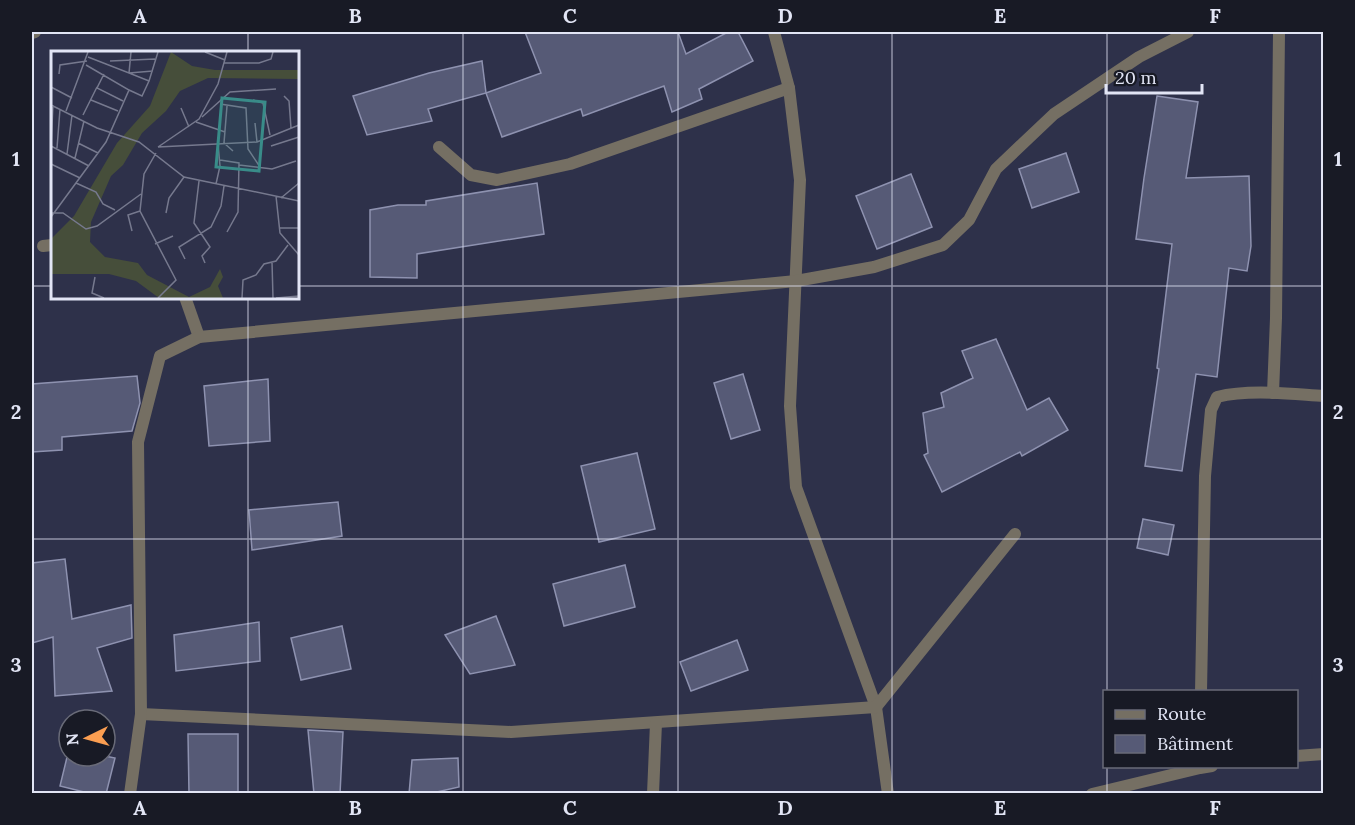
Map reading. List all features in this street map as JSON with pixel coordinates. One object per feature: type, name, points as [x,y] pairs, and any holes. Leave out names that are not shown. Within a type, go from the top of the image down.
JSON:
[{"type":"street","points":[[774,32],[789,88],[800,180],[790,406],[795,487],[876,707],[888,794]]},
{"type":"street","points":[[130,794],[141,714],[138,442],[160,356],[200,337],[796,281],[874,267],[943,245],[969,220],[996,169],[1054,114],[1138,57],[1188,32]]},
{"type":"street","points":[[1273,393],[1280,32]]},
{"type":"street","points":[[438,147],[471,175],[497,180],[570,164],[789,88]]},
{"type":"street","points":[[185,298],[200,337]]},
{"type":"street","points":[[1201,690],[1204,476],[1211,410],[1217,397],[1227,395],[1273,393],[1323,396]]},
{"type":"street","points":[[141,714],[511,732],[876,707],[1015,534]]},
{"type":"street","points":[[653,794],[656,723]]},
{"type":"street","points":[[1298,756],[1323,754]]},
{"type":"street","points":[[1092,794],[1200,768]]},
{"type":"building","points":[[525,32],[678,32],[686,54],[728,32],[738,32],[753,61],[699,89],[702,99],[672,112],[664,86],[583,116],[581,109],[502,137],[486,93],[541,73]]},
{"type":"building","points":[[482,61],[486,93],[428,109],[432,121],[367,135],[353,96],[429,73]]},
{"type":"building","points":[[1157,96],[1198,102],[1186,178],[1249,176],[1251,246],[1247,271],[1229,268],[1217,377],[1196,374],[1182,471],[1145,466],[1159,369],[1157,368],[1172,244],[1136,239]]},
{"type":"building","points":[[1066,153],[1079,192],[1032,208],[1019,169]]},
{"type":"building","points":[[911,174],[932,227],[877,249],[856,196]]},
{"type":"building","points":[[537,183],[544,234],[417,254],[417,278],[370,277],[370,210],[398,205],[426,205],[426,201]]},
{"type":"building","points":[[996,339],[1027,410],[1049,398],[1068,430],[1022,456],[1020,452],[942,492],[924,455],[928,453],[923,413],[944,407],[941,393],[973,378],[962,351]]},
{"type":"building","points":[[743,374],[760,430],[731,439],[714,383]]},
{"type":"building","points":[[137,376],[140,403],[132,431],[62,437],[62,450],[32,452],[32,384]]},
{"type":"building","points":[[268,379],[270,441],[209,446],[204,386]]},
{"type":"building","points":[[637,453],[655,529],[599,542],[581,466]]},
{"type":"building","points":[[338,502],[342,536],[252,550],[249,510]]},
{"type":"building","points":[[1143,519],[1174,525],[1168,555],[1137,548]]},
{"type":"building","points":[[65,559],[72,619],[131,605],[132,638],[97,648],[112,691],[55,696],[53,637],[32,643],[32,563]]},
{"type":"building","points":[[625,565],[635,607],[564,626],[553,584]]},
{"type":"building","points":[[496,616],[515,665],[470,674],[445,635]]},
{"type":"building","points":[[259,622],[260,661],[176,671],[174,635]]},
{"type":"building","points":[[342,626],[351,669],[301,680],[291,638]]},
{"type":"building","points":[[737,640],[748,670],[691,691],[680,662]]},
{"type":"building","points":[[308,730],[343,732],[340,794],[314,794]]},
{"type":"building","points":[[188,734],[238,734],[238,794],[189,794]]},
{"type":"building","points":[[458,758],[459,787],[428,794],[409,794],[412,760]]},
{"type":"building","points":[[64,768],[112,768],[106,794],[92,794],[60,786]]}]
